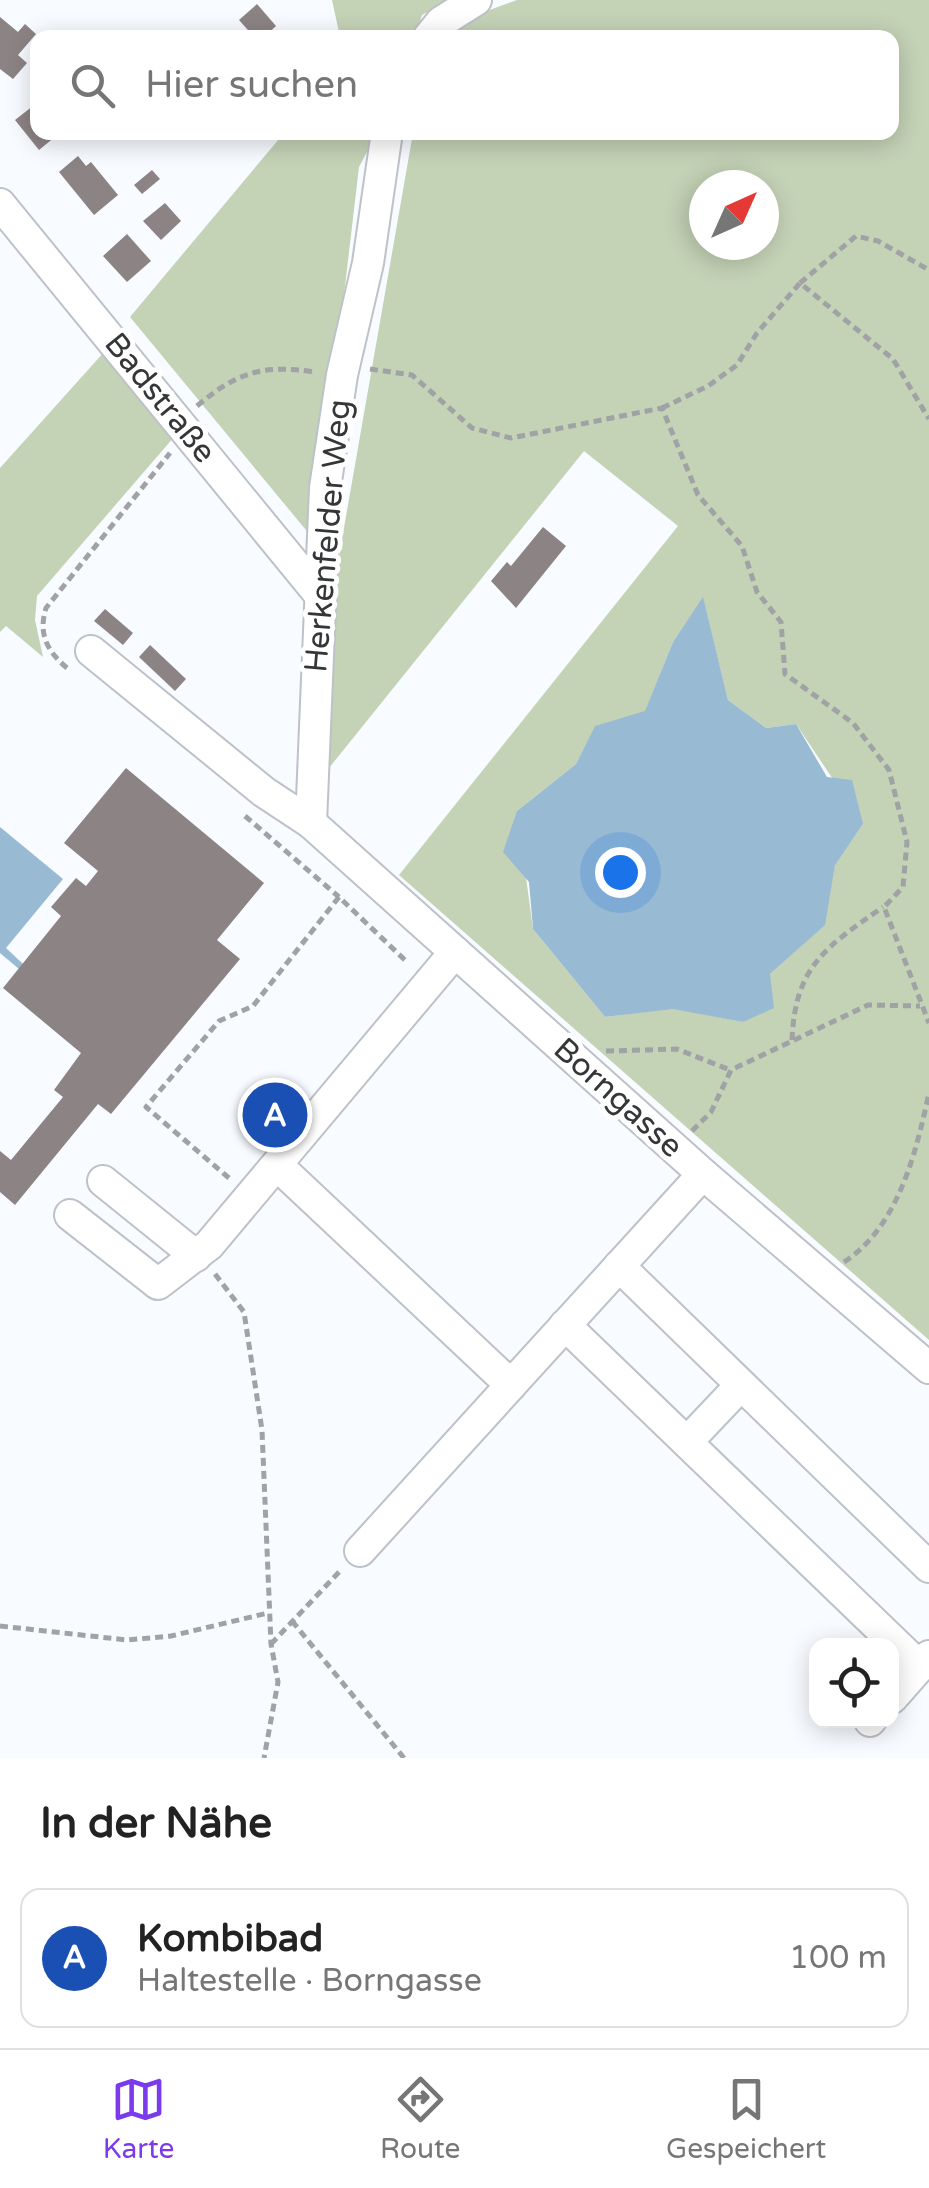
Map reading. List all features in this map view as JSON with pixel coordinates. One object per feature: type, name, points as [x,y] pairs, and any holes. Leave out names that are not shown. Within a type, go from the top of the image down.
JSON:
[{"type":"street","points":[[435,30],[476,0]]},
{"type":"street","name":"Herkenfelder Weg","points":[[311,823],[326,488],[343,370],[368,262],[386,140]]},
{"type":"street","name":"Badstraße","points":[[0,204],[319,594]]},
{"type":"street","name":"Borngasse","points":[[82,662],[311,823],[703,1174],[929,1368]]},
{"type":"street","points":[[70,1215],[158,1284],[202,1250],[250,1197],[456,952]]},
{"type":"street","points":[[277,1165],[511,1384]]},
{"type":"street","points":[[360,1551],[703,1174]]},
{"type":"street","points":[[103,1181],[202,1250]]},
{"type":"street","points":[[619,1266],[929,1567]]},
{"type":"street","points":[[565,1325],[924,1662],[899,1690]]},
{"type":"street","points":[[688,1442],[741,1385]]},
{"type":"path","points":[[82,662],[46,646],[42,622],[46,608],[178,444],[186,415],[212,393],[270,365],[412,375],[472,428],[512,438],[662,408],[708,386],[737,365],[757,333],[800,283],[856,236],[878,241],[929,270]]},
{"type":"path","points":[[800,283],[893,359],[929,419]]},
{"type":"path","points":[[662,408],[698,495],[742,546],[757,592],[781,622],[785,674],[853,723],[890,770],[906,842],[903,887],[884,907],[830,944],[805,974],[794,1004],[792,1040]]},
{"type":"path","points":[[232,805],[340,897],[430,982]]},
{"type":"path","points":[[250,1197],[146,1107],[219,1021],[253,1006],[340,897]]},
{"type":"path","points":[[884,907],[929,1023]]},
{"type":"path","points":[[674,1148],[711,1112],[731,1070],[868,1005],[920,1006]]},
{"type":"path","points":[[573,1058],[618,1048],[677,1049],[731,1070]]},
{"type":"path","points":[[821,1277],[856,1254],[883,1222],[915,1158],[929,1093]]},
{"type":"path","points":[[202,1250],[207,1265],[244,1312],[262,1430],[269,1613],[278,1682],[264,1758]]},
{"type":"path","points":[[271,1644],[360,1551]]},
{"type":"path","points":[[0,1626],[127,1640],[172,1636],[269,1613]]},
{"type":"path","points":[[292,1621],[404,1758]]},
{"type":"green space","points":[[332,0],[450,0],[422,15],[417,30],[338,30]]},
{"type":"green space","points":[[517,0],[929,0],[929,1340],[399,875],[678,526],[584,451],[329,768],[337,568],[412,140],[899,140],[899,30],[448,30],[457,22]],"holes":[[[703,599],[728,700],[766,728],[796,724],[863,824],[835,864],[824,925],[770,974],[743,1022],[673,1008],[605,1017],[533,929],[517,811],[576,764],[595,727],[645,712],[673,642]]]},
{"type":"green space","points":[[278,140],[373,140],[359,167],[315,541],[130,317]]},
{"type":"green space","points":[[105,351],[174,437],[37,596],[35,620],[43,657],[6,626],[0,632],[0,468]]},
{"type":"water","points":[[703,597],[728,700],[766,728],[796,724],[827,777],[852,780],[863,824],[835,865],[825,925],[770,974],[774,1008],[743,1022],[673,1009],[605,1017],[533,929],[529,882],[503,852],[517,811],[576,764],[595,726],[645,711],[673,642]]},
{"type":"water","points":[[0,827],[63,879],[6,948],[23,964],[19,969],[0,953]]},
{"type":"building","points":[[257,4],[276,26],[272,30],[248,30],[239,20]]},
{"type":"building","points":[[0,17],[18,32],[25,24],[32,30],[30,41],[18,55],[27,63],[13,79],[0,69]]},
{"type":"building","points":[[30,108],[30,139],[15,120]]},
{"type":"building","points":[[31,140],[51,140],[39,150]]},
{"type":"building","points":[[78,156],[86,166],[91,162],[118,195],[94,215],[59,172]]},
{"type":"building","points":[[152,170],[160,179],[142,194],[134,185]]},
{"type":"building","points":[[165,203],[181,221],[161,240],[143,221]]},
{"type":"building","points":[[127,234],[151,261],[127,282],[103,256]]},
{"type":"building","points":[[543,527],[566,546],[516,608],[491,581],[507,562],[511,566]]},
{"type":"building","points":[[105,609],[133,633],[123,645],[94,621]]},
{"type":"building","points":[[150,645],[186,679],[175,691],[139,657]]},
{"type":"building","points":[[126,768],[264,883],[217,940],[240,959],[111,1114],[98,1104],[15,1205],[0,1192],[0,1151],[11,1160],[63,1097],[54,1090],[81,1053],[3,988],[61,916],[51,907],[76,878],[86,886],[98,871],[64,843]]},
{"type":"place","name":"Kombibad","points":[[275,1115]]}]
